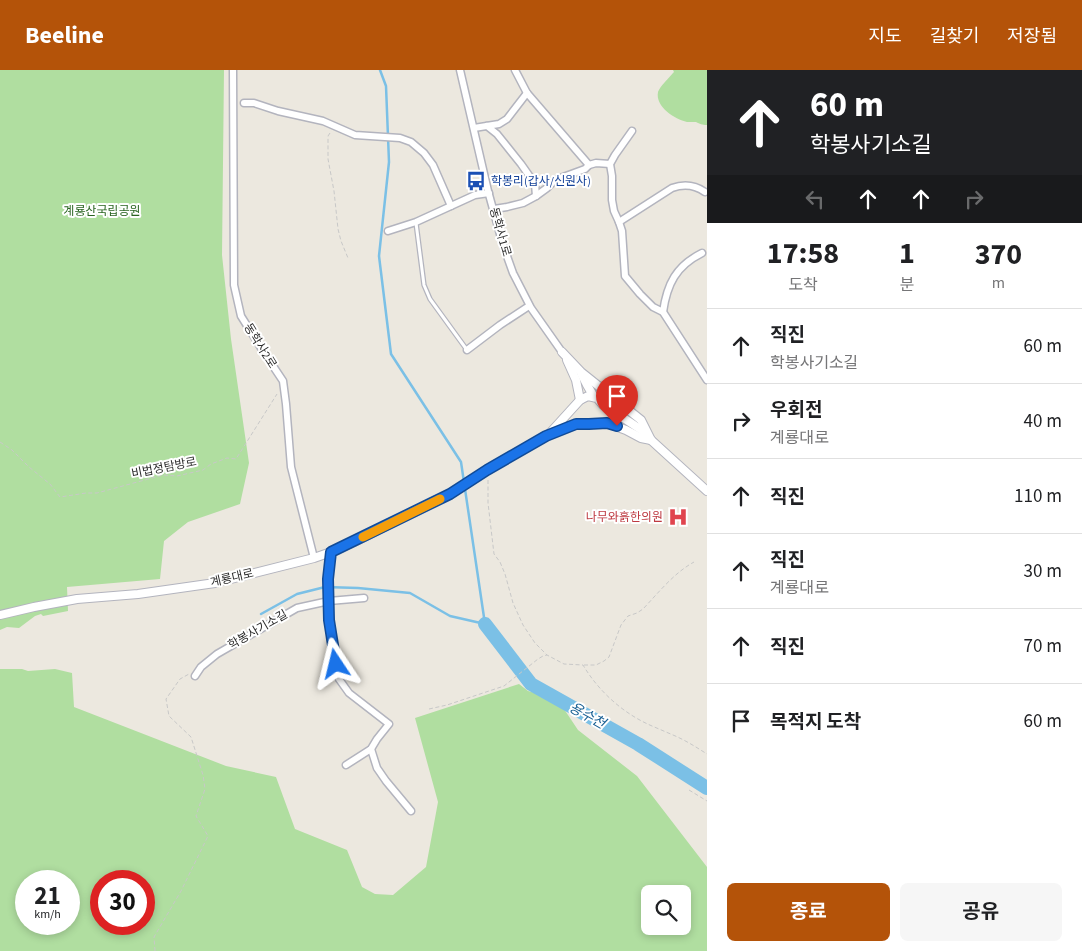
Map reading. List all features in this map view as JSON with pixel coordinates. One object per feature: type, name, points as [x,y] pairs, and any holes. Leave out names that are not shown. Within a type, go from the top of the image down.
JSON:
[{"type":"street","name":"동학사2로","points":[[233,70],[234,285],[241,316],[283,381],[291,467],[314,558]]},
{"type":"street","name":"동학사1로","points":[[460,70],[489,193],[513,274],[529,306],[562,352]]},
{"type":"street","points":[[515,70],[528,92],[589,165]]},
{"type":"street","points":[[474,128],[499,124],[507,119],[528,92]]},
{"type":"street","points":[[244,103],[254,103],[278,111],[323,121],[355,135],[400,138],[411,142],[424,153],[433,166],[451,206]]},
{"type":"street","points":[[487,126],[497,134],[521,164],[535,184],[536,196]]},
{"type":"street","points":[[632,131],[610,164],[613,206],[622,231],[625,276],[653,307],[663,312],[707,380]]},
{"type":"street","points":[[494,209],[523,203],[536,196],[555,180],[585,169],[589,165],[596,163],[610,164]]},
{"type":"street","points":[[619,222],[672,188],[691,186],[706,192]]},
{"type":"street","points":[[388,231],[416,222],[475,195],[489,193]]},
{"type":"street","points":[[663,312],[668,288],[676,274],[692,258],[702,253]]},
{"type":"street","points":[[467,350],[529,306]]},
{"type":"street","points":[[562,352],[581,372],[640,420],[649,437]]},
{"type":"street","points":[[562,352],[576,380],[578,402],[575,408],[577,417],[584,423]]},
{"type":"street","points":[[581,372],[594,397],[603,405],[635,424],[707,491]]},
{"type":"street","points":[[546,436],[578,402],[588,396],[594,397]]},
{"type":"street","points":[[593,424],[601,419],[603,405]]},
{"type":"street","points":[[487,470],[546,436],[576,424],[607,423],[641,438],[649,437]]},
{"type":"street","name":"계룡대로","points":[[0,615],[77,599],[138,594],[215,583],[314,558],[331,552],[450,494],[487,470]]},
{"type":"street","points":[[331,552],[328,579],[329,620],[339,679],[349,693],[388,724],[371,749],[346,765]]},
{"type":"street","name":"학봉사기소길","points":[[196,676],[201,667],[217,654],[297,608],[328,601],[364,598]]},
{"type":"street","points":[[371,749],[377,768],[411,811]]},
{"type":"lane","points":[[416,222],[424,285],[430,299],[467,350]]},
{"type":"path","points":[[335,126],[328,136],[328,159],[338,228],[348,258]]},
{"type":"path","name":"비법정탐방로","points":[[0,442],[12,450],[50,484],[60,497],[97,493],[163,475],[177,476],[203,470],[211,464],[226,458],[236,459],[275,396],[284,389]]},
{"type":"path","points":[[487,470],[489,476],[487,481],[488,503],[494,554],[500,562],[513,603],[523,626],[535,643],[547,655],[564,664],[583,666],[604,661],[609,657],[621,624],[628,616],[643,609],[675,576],[694,562]]},
{"type":"path","points":[[429,708],[447,705],[504,686],[542,656],[547,655]]},
{"type":"path","points":[[583,666],[602,692],[624,710],[650,726],[675,736],[707,754]]},
{"type":"path","points":[[154,951],[154,937],[181,891],[208,836],[196,816],[205,790],[203,775],[191,737],[170,716],[166,699],[180,679],[201,667]]},
{"type":"path","points":[[689,790],[707,802]]},
{"type":"green space","name":"계룡산국립공원","points":[[0,70],[224,70],[222,255],[231,339],[249,463],[240,504],[188,522],[164,541],[160,579],[67,587],[68,611],[43,616],[41,614],[35,616],[19,628],[7,627],[0,630]]},
{"type":"green space","points":[[673,70],[707,70],[707,125],[687,122],[677,118],[667,112],[660,103],[658,92],[674,72]]},
{"type":"green space","points":[[0,669],[22,669],[28,671],[55,669],[72,673],[74,707],[226,766],[276,777],[295,829],[347,850],[362,887],[375,894],[393,895],[426,867],[438,802],[415,718],[519,684],[528,691],[556,701],[564,709],[578,730],[637,776],[707,867],[707,951],[0,951]]},
{"type":"waterway","points":[[261,614],[297,594],[325,587],[358,588],[410,593],[450,616],[485,624],[461,462],[391,354],[379,256],[389,162],[386,86],[380,70]]},
{"type":"waterway","name":"용수천","points":[[485,624],[531,684],[638,744],[707,788]]},
{"type":"slow traffic","points":[[363,537],[440,499]]},
{"type":"place","name":"학봉리(갑사/신원사)","points":[[476,181]]},
{"type":"place","name":"나무와흙한의원","points":[[678,517]]},
{"type":"route","points":[[336,664],[329,620],[328,579],[331,552],[450,494],[546,436],[576,424],[607,423],[617,426]]}]
